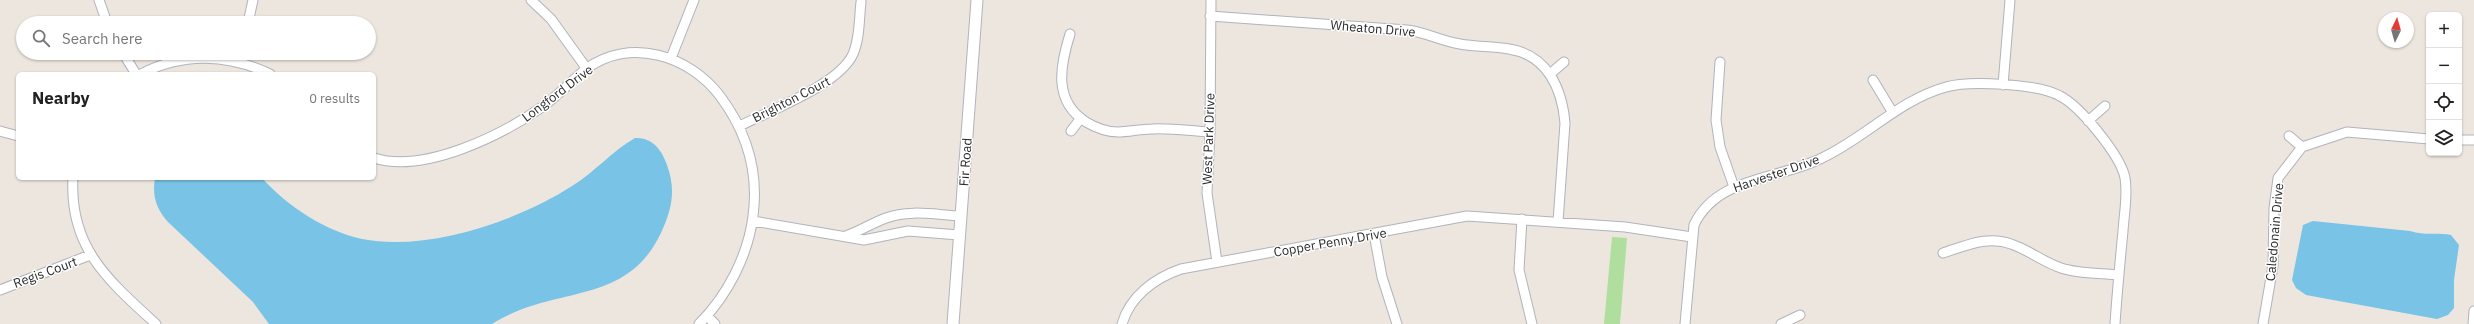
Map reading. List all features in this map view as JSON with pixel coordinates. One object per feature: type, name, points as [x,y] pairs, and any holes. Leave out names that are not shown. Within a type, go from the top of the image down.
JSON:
[{"type":"street","points":[[99,0],[105,16]]},
{"type":"street","points":[[250,16],[253,0]]},
{"type":"street","points":[[531,0],[551,19],[586,69]]},
{"type":"street","points":[[671,58],[694,0]]},
{"type":"street","name":"Fir Road","points":[[953,324],[977,0]]},
{"type":"street","name":"West Park Drive","points":[[1211,0],[1210,132],[1207,200],[1217,262]]},
{"type":"street","points":[[2003,85],[2010,0]]},
{"type":"street","name":"Brighton Court","points":[[740,126],[822,84],[843,69],[856,45],[861,2]]},
{"type":"street","name":"Wheaton Drive","points":[[1210,16],[1420,31],[1457,44],[1510,49],[1538,62],[1550,74]]},
{"type":"street","points":[[1070,34],[1063,56],[1061,82],[1069,107],[1081,118],[1096,128],[1117,132],[1151,129],[1210,132]]},
{"type":"street","name":"Longford Drive","points":[[376,158],[394,162],[409,161],[444,154],[491,137],[544,106],[586,69],[603,60],[622,54],[645,52],[671,58],[693,71],[708,83],[731,111],[740,126],[754,173],[755,200],[753,221],[737,270],[728,288],[707,316],[699,324]]},
{"type":"street","points":[[127,60],[135,72]]},
{"type":"street","points":[[146,72],[164,64],[181,60]]},
{"type":"street","points":[[245,60],[266,72]]},
{"type":"street","points":[[1558,222],[1565,122],[1560,94],[1550,74],[1564,62]]},
{"type":"street","points":[[1720,62],[1716,120],[1720,147],[1734,187]]},
{"type":"street","points":[[1873,80],[1893,113]]},
{"type":"street","name":"Harvester Drive","points":[[1685,324],[1692,237],[1697,220],[1707,204],[1716,196],[1734,187],[1823,158],[1893,113],[1926,94],[1945,87],[1965,83],[2003,85],[2053,92],[2068,101],[2088,121],[2118,158],[2125,179],[2115,324]]},
{"type":"street","points":[[2088,121],[2104,106]]},
{"type":"street","points":[[1071,131],[1081,118]]},
{"type":"street","points":[[0,131],[16,135]]},
{"type":"street","points":[[2289,136],[2302,147],[2347,132],[2426,140]]},
{"type":"street","points":[[2462,140],[2474,140]]},
{"type":"street","name":"Caledonain Drive","points":[[2263,324],[2273,266],[2274,208],[2278,178],[2302,147]]},
{"type":"street","points":[[74,180],[76,216],[90,255],[109,281],[156,324]]},
{"type":"street","points":[[845,237],[864,230],[878,221],[903,214],[960,216]]},
{"type":"street","name":"Copper Penny Drive","points":[[1122,324],[1129,309],[1145,289],[1168,274],[1217,262],[1467,216],[1625,227],[1692,237]]},
{"type":"street","points":[[1522,219],[1519,270],[1532,324]]},
{"type":"street","points":[[753,221],[864,240],[915,230],[959,234]]},
{"type":"street","points":[[1374,234],[1382,277],[1398,324]]},
{"type":"street","points":[[1943,253],[1981,241],[2001,241],[2011,244],[2060,268],[2076,272],[2119,275]]},
{"type":"street","name":"Regis Court","points":[[0,290],[90,255]]},
{"type":"street","points":[[2473,324],[2474,311]]},
{"type":"street","points":[[1781,324],[1800,315]]},
{"type":"street","points":[[707,316],[715,324]]},
{"type":"green space","points":[[1612,237],[1627,238],[1620,324],[1604,324]]},
{"type":"water","points":[[635,138],[641,138],[651,142],[662,154],[670,173],[672,196],[669,211],[664,226],[649,252],[632,271],[612,283],[589,291],[516,311],[492,324],[269,324],[253,302],[168,222],[160,212],[156,202],[154,190],[155,180],[264,180],[295,207],[321,224],[334,230],[362,239],[387,242],[415,241],[443,237],[471,230],[499,222],[526,211],[572,186]]},
{"type":"water","points":[[2313,221],[2451,235],[2459,245],[2454,280],[2454,308],[2448,315],[2437,319],[2306,295],[2296,288],[2292,280],[2303,225]]}]
